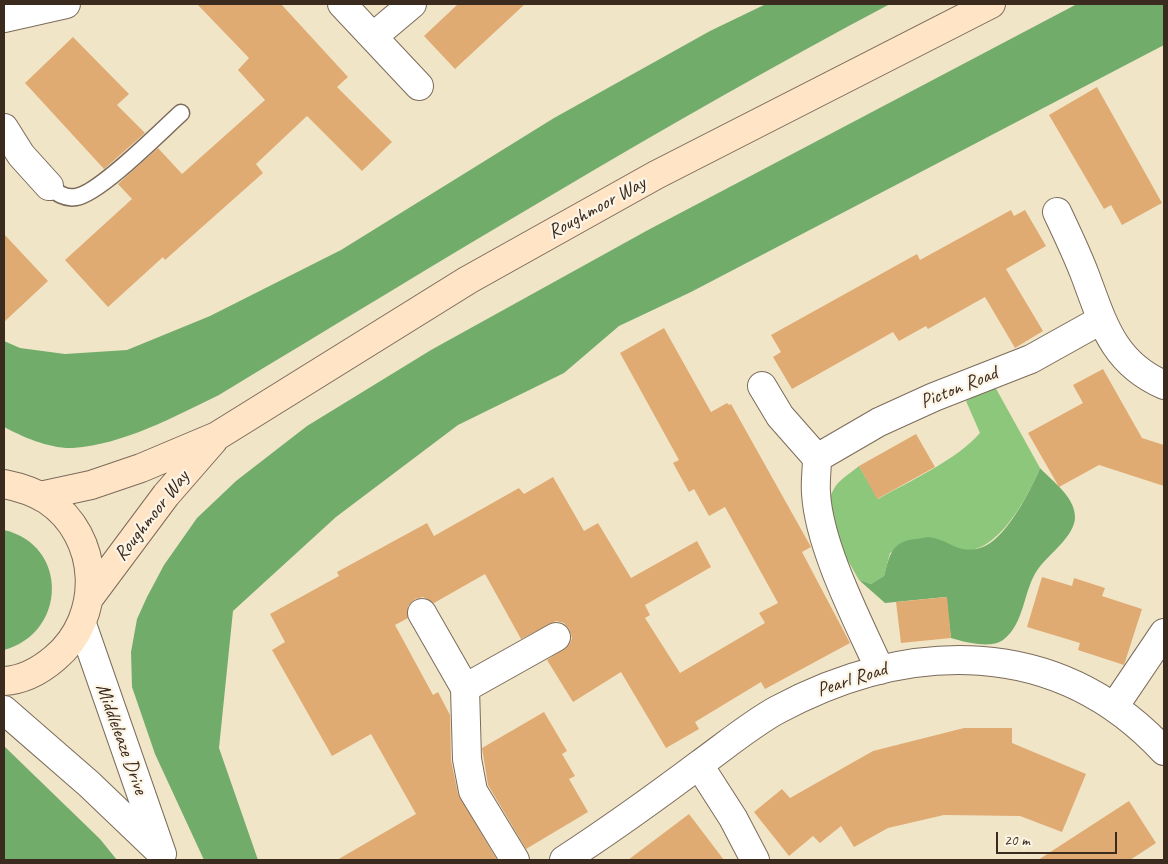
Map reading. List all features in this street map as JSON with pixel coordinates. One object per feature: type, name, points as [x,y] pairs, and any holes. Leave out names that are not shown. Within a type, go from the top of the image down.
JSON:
[{"type":"main road","name":"Roughmoor Way","points":[[40,496],[91,485],[141,468],[217,436],[468,280],[630,189],[991,4]]},
{"type":"main road","name":"Roughmoor Way","points":[[90,598],[166,495],[217,436]]},
{"type":"main road","name":"Roughmoor Way","points":[[4,681],[14,680],[43,668],[67,648],[82,624],[90,598],[90,570],[82,543],[68,519],[40,496],[22,487],[5,484]]},
{"type":"street","points":[[4,18],[66,4]]},
{"type":"street","points":[[342,4],[419,86]]},
{"type":"street","points":[[374,36],[412,4]]},
{"type":"street","points":[[4,128],[21,155],[49,186]]},
{"type":"street","points":[[1057,212],[1074,248],[1101,320],[1114,345],[1129,363],[1147,378],[1164,385]]},
{"type":"street","name":"Picton Road","points":[[817,458],[879,422],[934,397],[1031,359],[1101,320]]},
{"type":"street","points":[[762,386],[786,423],[817,458],[816,493],[823,528],[845,594],[880,670]]},
{"type":"street","points":[[422,613],[465,688],[467,759],[469,776],[474,791],[515,860]]},
{"type":"street","name":"Middleleaze Drive","points":[[82,624],[165,857]]},
{"type":"street","points":[[1114,707],[1164,634]]},
{"type":"street","points":[[465,688],[556,637]]},
{"type":"street","name":"Pearl Road","points":[[564,860],[776,711],[831,685],[910,662],[947,659],[994,661],[1036,670],[1082,687],[1114,707],[1150,736],[1164,752]]},
{"type":"street","name":"Middleleaze Drive","points":[[4,710],[89,784],[165,857]]},
{"type":"street","points":[[698,765],[737,826],[755,860]]},
{"type":"lane","points":[[49,186],[67,198],[79,197],[103,182],[182,113]]},
{"type":"green space","points":[[766,4],[890,4],[720,97],[469,244],[219,395],[184,412],[130,435],[111,441],[73,448],[55,447],[4,427],[4,341],[20,348],[65,354],[127,350],[210,316],[341,250],[554,118],[710,31]]},
{"type":"green space","points":[[1077,4],[1164,4],[1164,45],[691,292],[619,326],[564,373],[458,425],[336,517],[233,611],[219,748],[258,860],[204,860],[155,754],[132,687],[131,652],[137,619],[147,597],[164,565],[197,518],[236,481],[307,426],[431,350],[648,230]]},
{"type":"green space","points":[[994,385],[1040,468],[1020,507],[1000,533],[988,543],[975,549],[958,550],[930,537],[890,553],[884,576],[871,584],[859,580],[835,535],[831,522],[830,498],[837,484],[859,466],[878,499],[946,461],[971,443],[980,433],[966,401]]},
{"type":"green space","points":[[1040,468],[1067,496],[1074,510],[1074,524],[1066,538],[1033,577],[1016,625],[1003,640],[998,643],[985,644],[970,643],[951,638],[946,597],[885,603],[859,580],[871,584],[884,576],[890,556],[896,546],[907,541],[930,537],[962,549],[969,550],[985,546],[1002,533],[1010,523],[1031,488]]},
{"type":"green space","points":[[4,530],[25,539],[40,553],[49,570],[52,589],[49,609],[40,626],[25,641],[4,650]]},
{"type":"green space","points":[[4,746],[100,839],[117,860],[4,860]]},
{"type":"building","points":[[197,4],[281,4],[348,77],[337,87],[392,142],[362,171],[307,116],[256,164],[263,173],[165,260],[163,257],[108,307],[65,260],[132,199],[118,184],[158,148],[182,174],[265,100],[238,70],[249,58]]},
{"type":"building","points":[[458,4],[525,4],[455,69],[424,36]]},
{"type":"building","points":[[73,37],[129,94],[117,105],[145,133],[104,169],[25,83]]},
{"type":"building","points":[[1097,87],[1162,203],[1122,225],[1111,205],[1104,209],[1049,115]]},
{"type":"building","points":[[1011,210],[1014,216],[1025,210],[1046,246],[1006,269],[1043,331],[1015,348],[985,297],[928,329],[926,326],[899,341],[893,332],[792,389],[773,357],[781,352],[771,335],[917,254],[920,260]]},
{"type":"building","points":[[4,234],[48,281],[4,322]]},
{"type":"building","points":[[664,328],[711,412],[727,403],[731,404],[811,547],[802,552],[850,643],[765,689],[761,682],[695,722],[699,729],[666,748],[621,672],[573,702],[547,660],[569,645],[572,638],[569,629],[564,623],[556,621],[521,639],[485,574],[434,603],[423,597],[415,599],[408,606],[408,618],[395,625],[433,695],[438,692],[450,715],[451,760],[458,794],[497,860],[337,860],[416,814],[371,734],[332,756],[272,650],[285,642],[270,614],[339,576],[337,572],[427,523],[434,536],[519,488],[524,494],[553,477],[584,531],[598,523],[631,578],[697,541],[711,567],[645,605],[650,615],[645,618],[680,673],[765,623],[759,613],[778,603],[725,507],[709,516],[694,489],[689,492],[673,463],[679,460],[620,353]]},
{"type":"building","points":[[1103,369],[1142,438],[1164,445],[1164,486],[1099,465],[1059,487],[1028,433],[1083,403],[1073,385]]},
{"type":"building","points":[[916,434],[935,467],[877,499],[859,466]]},
{"type":"building","points":[[1042,577],[1072,586],[1074,578],[1105,588],[1102,596],[1142,609],[1124,665],[1078,650],[1080,643],[1027,627]]},
{"type":"building","points":[[947,597],[951,638],[901,643],[896,602]]},
{"type":"building","points":[[544,712],[567,751],[562,754],[575,776],[569,779],[588,812],[526,849],[488,785],[482,748]]},
{"type":"building","points":[[964,728],[1012,728],[1012,743],[1086,774],[1062,832],[1020,816],[944,815],[888,828],[854,847],[841,826],[820,843],[813,836],[789,856],[754,812],[782,789],[790,798],[873,751]]},
{"type":"building","points":[[1129,801],[1156,843],[1130,860],[1038,860]]},
{"type":"building","points":[[689,814],[724,860],[628,860]]}]
